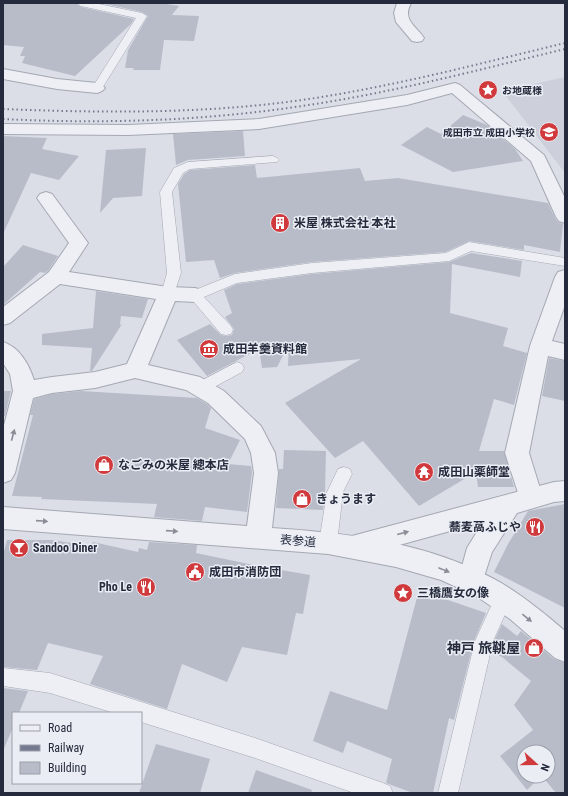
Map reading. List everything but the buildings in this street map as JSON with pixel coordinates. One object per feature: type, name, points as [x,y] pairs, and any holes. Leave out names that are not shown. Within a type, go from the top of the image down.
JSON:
[{"type":"street","points":[[404,3],[400,12],[402,21],[418,38]]},
{"type":"street","points":[[3,74],[57,84],[97,88]]},
{"type":"street","points":[[3,129],[136,130],[259,124],[408,100],[455,88],[538,159],[565,218]]},
{"type":"street","points":[[3,318],[56,277],[79,242],[61,220],[46,198]]},
{"type":"street","points":[[56,277],[168,294],[196,295]]},
{"type":"street","points":[[471,581],[480,548],[520,501],[517,453],[540,346],[565,277]]},
{"type":"street","points":[[135,370],[168,294]]},
{"type":"street","points":[[540,346],[565,352]]},
{"type":"street","points":[[3,350],[18,366],[24,382],[24,391],[3,473]]},
{"type":"street","points":[[24,391],[52,384],[95,380],[135,370],[192,383],[216,397],[253,433],[263,453],[266,473],[258,537]]},
{"type":"street","points":[[340,545],[565,490]]},
{"type":"street","name":"表参道","points":[[3,518],[258,537],[340,545],[427,564],[471,581],[503,598],[565,649]]},
{"type":"lane","points":[[81,3],[142,16],[97,88]]},
{"type":"lane","points":[[168,294],[174,273],[166,192],[178,171],[188,166],[273,160]]},
{"type":"lane","points":[[226,330],[196,295],[235,279],[312,268],[449,257],[469,246],[565,262]]},
{"type":"lane","points":[[200,388],[237,368]]},
{"type":"lane","points":[[340,545],[336,492],[344,474]]},
{"type":"lane","points":[[448,793],[484,641],[503,598]]},
{"type":"lane","points":[[3,677],[50,683],[141,712]]},
{"type":"lane","points":[[142,712],[254,748],[383,793]]},
{"type":"shaded area","name":"成田市立 成田小学校","points":[[565,77],[565,173],[502,91]]},
{"type":"railway","points":[[3,109],[115,112],[190,110],[265,105],[368,89],[565,43]]},
{"type":"railway","points":[[3,119],[78,121],[153,120],[265,111],[368,95],[565,49]]},
{"type":"place","name":"お地蔵様","points":[[488,90]]},
{"type":"place","name":"成田市立 成田小学校","points":[[549,132]]},
{"type":"place","name":"米屋 株式会社 本社","points":[[280,223]]},
{"type":"place","name":"成田羊羹資料館","points":[[209,349]]},
{"type":"place","name":"なごみの米屋 總本店","points":[[104,465]]},
{"type":"place","name":"成田山薬師堂","points":[[424,472]]},
{"type":"place","name":"きょうます","points":[[302,499]]},
{"type":"place","name":"蕎麦萵ふじや","points":[[535,527]]},
{"type":"place","name":"Sandoo Diner","points":[[19,548]]},
{"type":"place","name":"成田市消防団","points":[[195,572]]},
{"type":"place","name":"Pho Le","points":[[146,587]]},
{"type":"place","name":"三橋鷹女の像","points":[[403,593]]},
{"type":"place","name":"神戸 旅鞉屋","points":[[534,648]]}]
